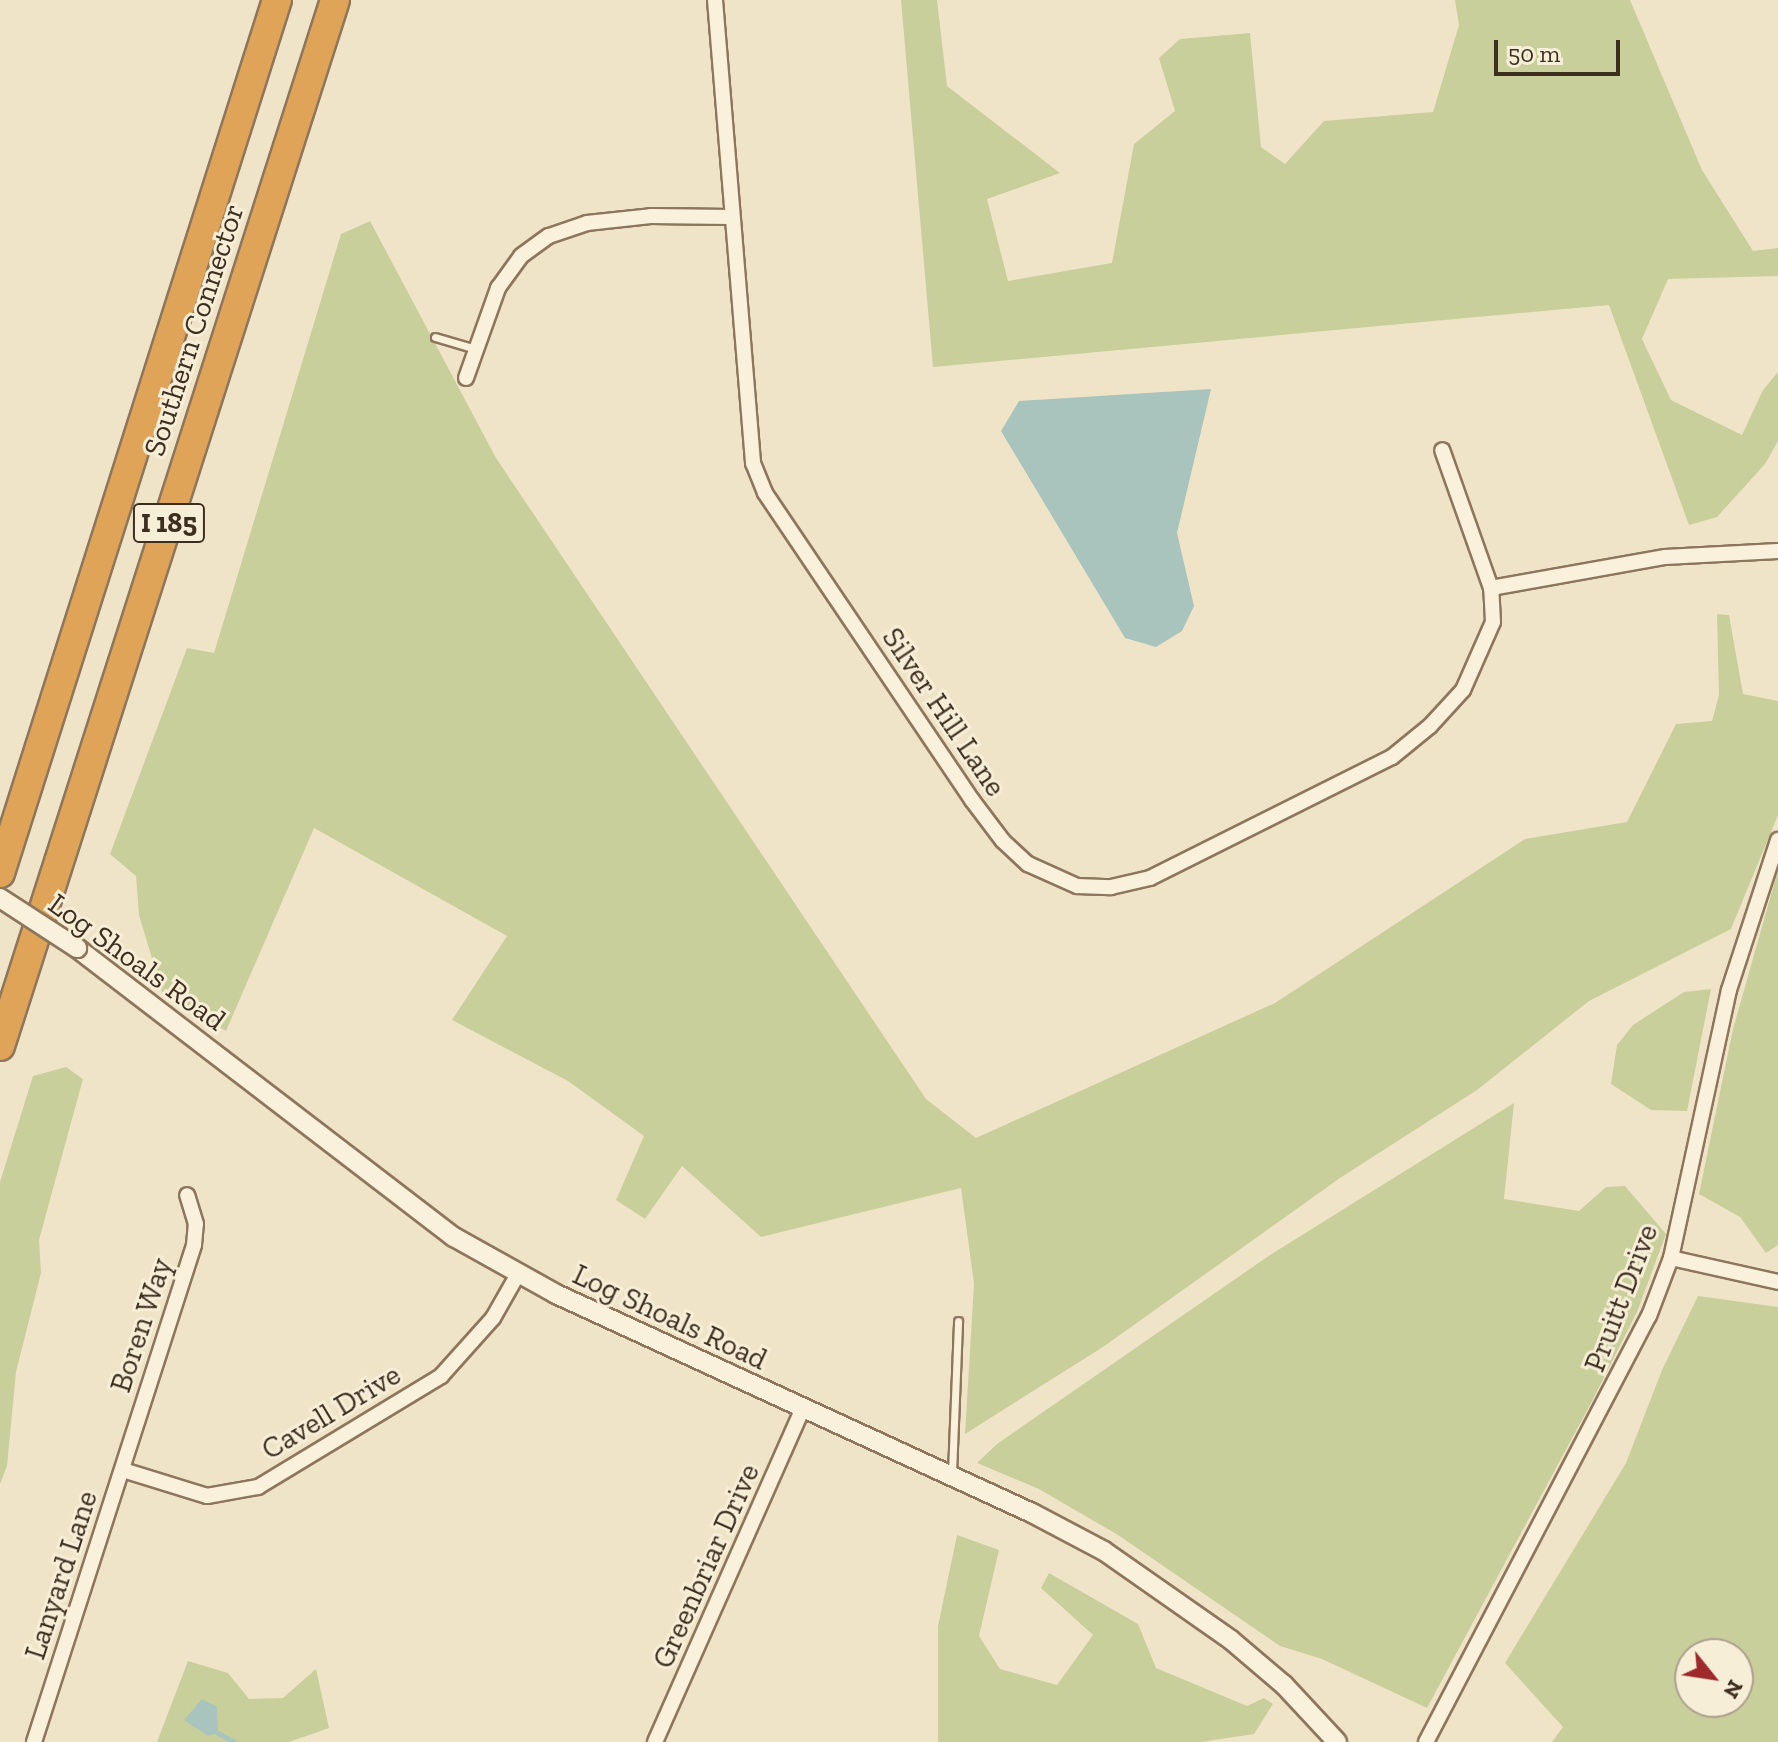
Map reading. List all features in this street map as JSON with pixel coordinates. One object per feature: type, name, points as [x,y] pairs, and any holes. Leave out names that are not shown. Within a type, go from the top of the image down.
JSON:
[{"type":"highway","name":"Southern Connector","points":[[0,873],[277,0]]},
{"type":"highway","name":"Southern Connector","points":[[0,1046],[335,0]]},
{"type":"street","name":"Silver Hill Lane","points":[[715,0],[730,217],[753,463],[765,493],[972,800],[1003,841],[1052,876],[1077,886],[1111,887],[1150,878],[1392,757],[1463,690],[1493,622],[1491,588]]},
{"type":"street","points":[[466,378],[498,288],[521,256],[549,236],[613,220],[730,217]]},
{"type":"street","points":[[1442,450],[1491,588],[1665,557],[1778,551]]},
{"type":"street","name":"Pruitt Drive","points":[[1426,1742],[1609,1399],[1671,1258],[1729,990],[1778,840]]},
{"type":"street","name":"Log Shoals Road","points":[[0,898],[77,948],[407,1203],[518,1274],[802,1411],[951,1475],[1092,1544],[1168,1592],[1284,1685],[1337,1742]]},
{"type":"street","name":"Boren Way","points":[[123,1470],[194,1245],[196,1224],[187,1195]]},
{"type":"street","points":[[1671,1258],[1778,1282]]},
{"type":"street","name":"Cavell Drive","points":[[123,1470],[207,1496],[258,1487],[441,1376],[484,1329],[518,1274]]},
{"type":"street","name":"Greenbriar Drive","points":[[655,1742],[802,1411]]},
{"type":"street","name":"Lanyard Lane","points":[[34,1742],[123,1470]]},
{"type":"lane","points":[[435,337],[476,349]]},
{"type":"lane","points":[[951,1475],[958,1321]]},
{"type":"green space","points":[[901,0],[937,0],[947,86],[1060,173],[987,199],[1008,281],[1112,263],[1134,144],[1175,111],[1159,58],[1180,39],[1250,33],[1261,147],[1285,164],[1324,121],[1433,112],[1459,25],[1455,0],[1630,0],[1702,170],[1753,251],[1778,248],[1778,276],[1668,279],[1642,339],[1671,400],[1742,435],[1763,390],[1778,372],[1778,441],[1765,464],[1717,517],[1689,525],[1609,305],[933,367]]},
{"type":"green space","points":[[370,221],[496,458],[926,1099],[976,1138],[1275,1003],[1525,839],[1627,822],[1676,724],[1712,721],[1719,695],[1717,614],[1729,615],[1743,694],[1778,701],[1778,815],[1731,929],[1589,1001],[1477,1090],[1340,1178],[1103,1347],[965,1434],[974,1284],[961,1188],[761,1237],[682,1166],[645,1219],[616,1200],[644,1136],[568,1081],[452,1020],[507,936],[314,828],[226,1031],[162,992],[139,915],[136,876],[110,854],[187,648],[214,653],[341,234]]},
{"type":"green space","points":[[1778,870],[1778,1245],[1766,1253],[1740,1217],[1699,1194],[1733,1029]]},
{"type":"green space","points":[[1711,989],[1687,1111],[1651,1110],[1611,1084],[1617,1045],[1633,1025],[1684,992]]},
{"type":"green space","points":[[66,1067],[83,1079],[39,1240],[41,1273],[16,1372],[7,1466],[0,1484],[0,1182],[33,1076]]},
{"type":"green space","points":[[1514,1103],[1504,1199],[1579,1211],[1606,1187],[1625,1186],[1666,1234],[1637,1312],[1427,1708],[1322,1659],[1280,1646],[1118,1535],[1039,1489],[977,1463],[997,1444],[1270,1255]]},
{"type":"green space","points":[[1698,1296],[1778,1307],[1778,1742],[1552,1742],[1563,1727],[1505,1663],[1626,1463],[1662,1370]]},
{"type":"green space","points":[[957,1535],[999,1550],[979,1636],[1000,1669],[1057,1685],[1093,1635],[1041,1588],[1049,1573],[1138,1624],[1156,1668],[1247,1706],[1264,1698],[1273,1704],[1254,1734],[1201,1742],[938,1742],[938,1626]]},
{"type":"green space","points":[[188,1661],[228,1673],[249,1699],[283,1698],[316,1669],[329,1728],[289,1742],[157,1742]]},
{"type":"water","points":[[1211,389],[1177,533],[1194,606],[1182,631],[1156,647],[1125,638],[1001,431],[1019,401]]},
{"type":"water","points":[[202,1699],[217,1707],[218,1733],[208,1736],[184,1720]]},
{"type":"waterway","points":[[218,1733],[234,1742]]}]
